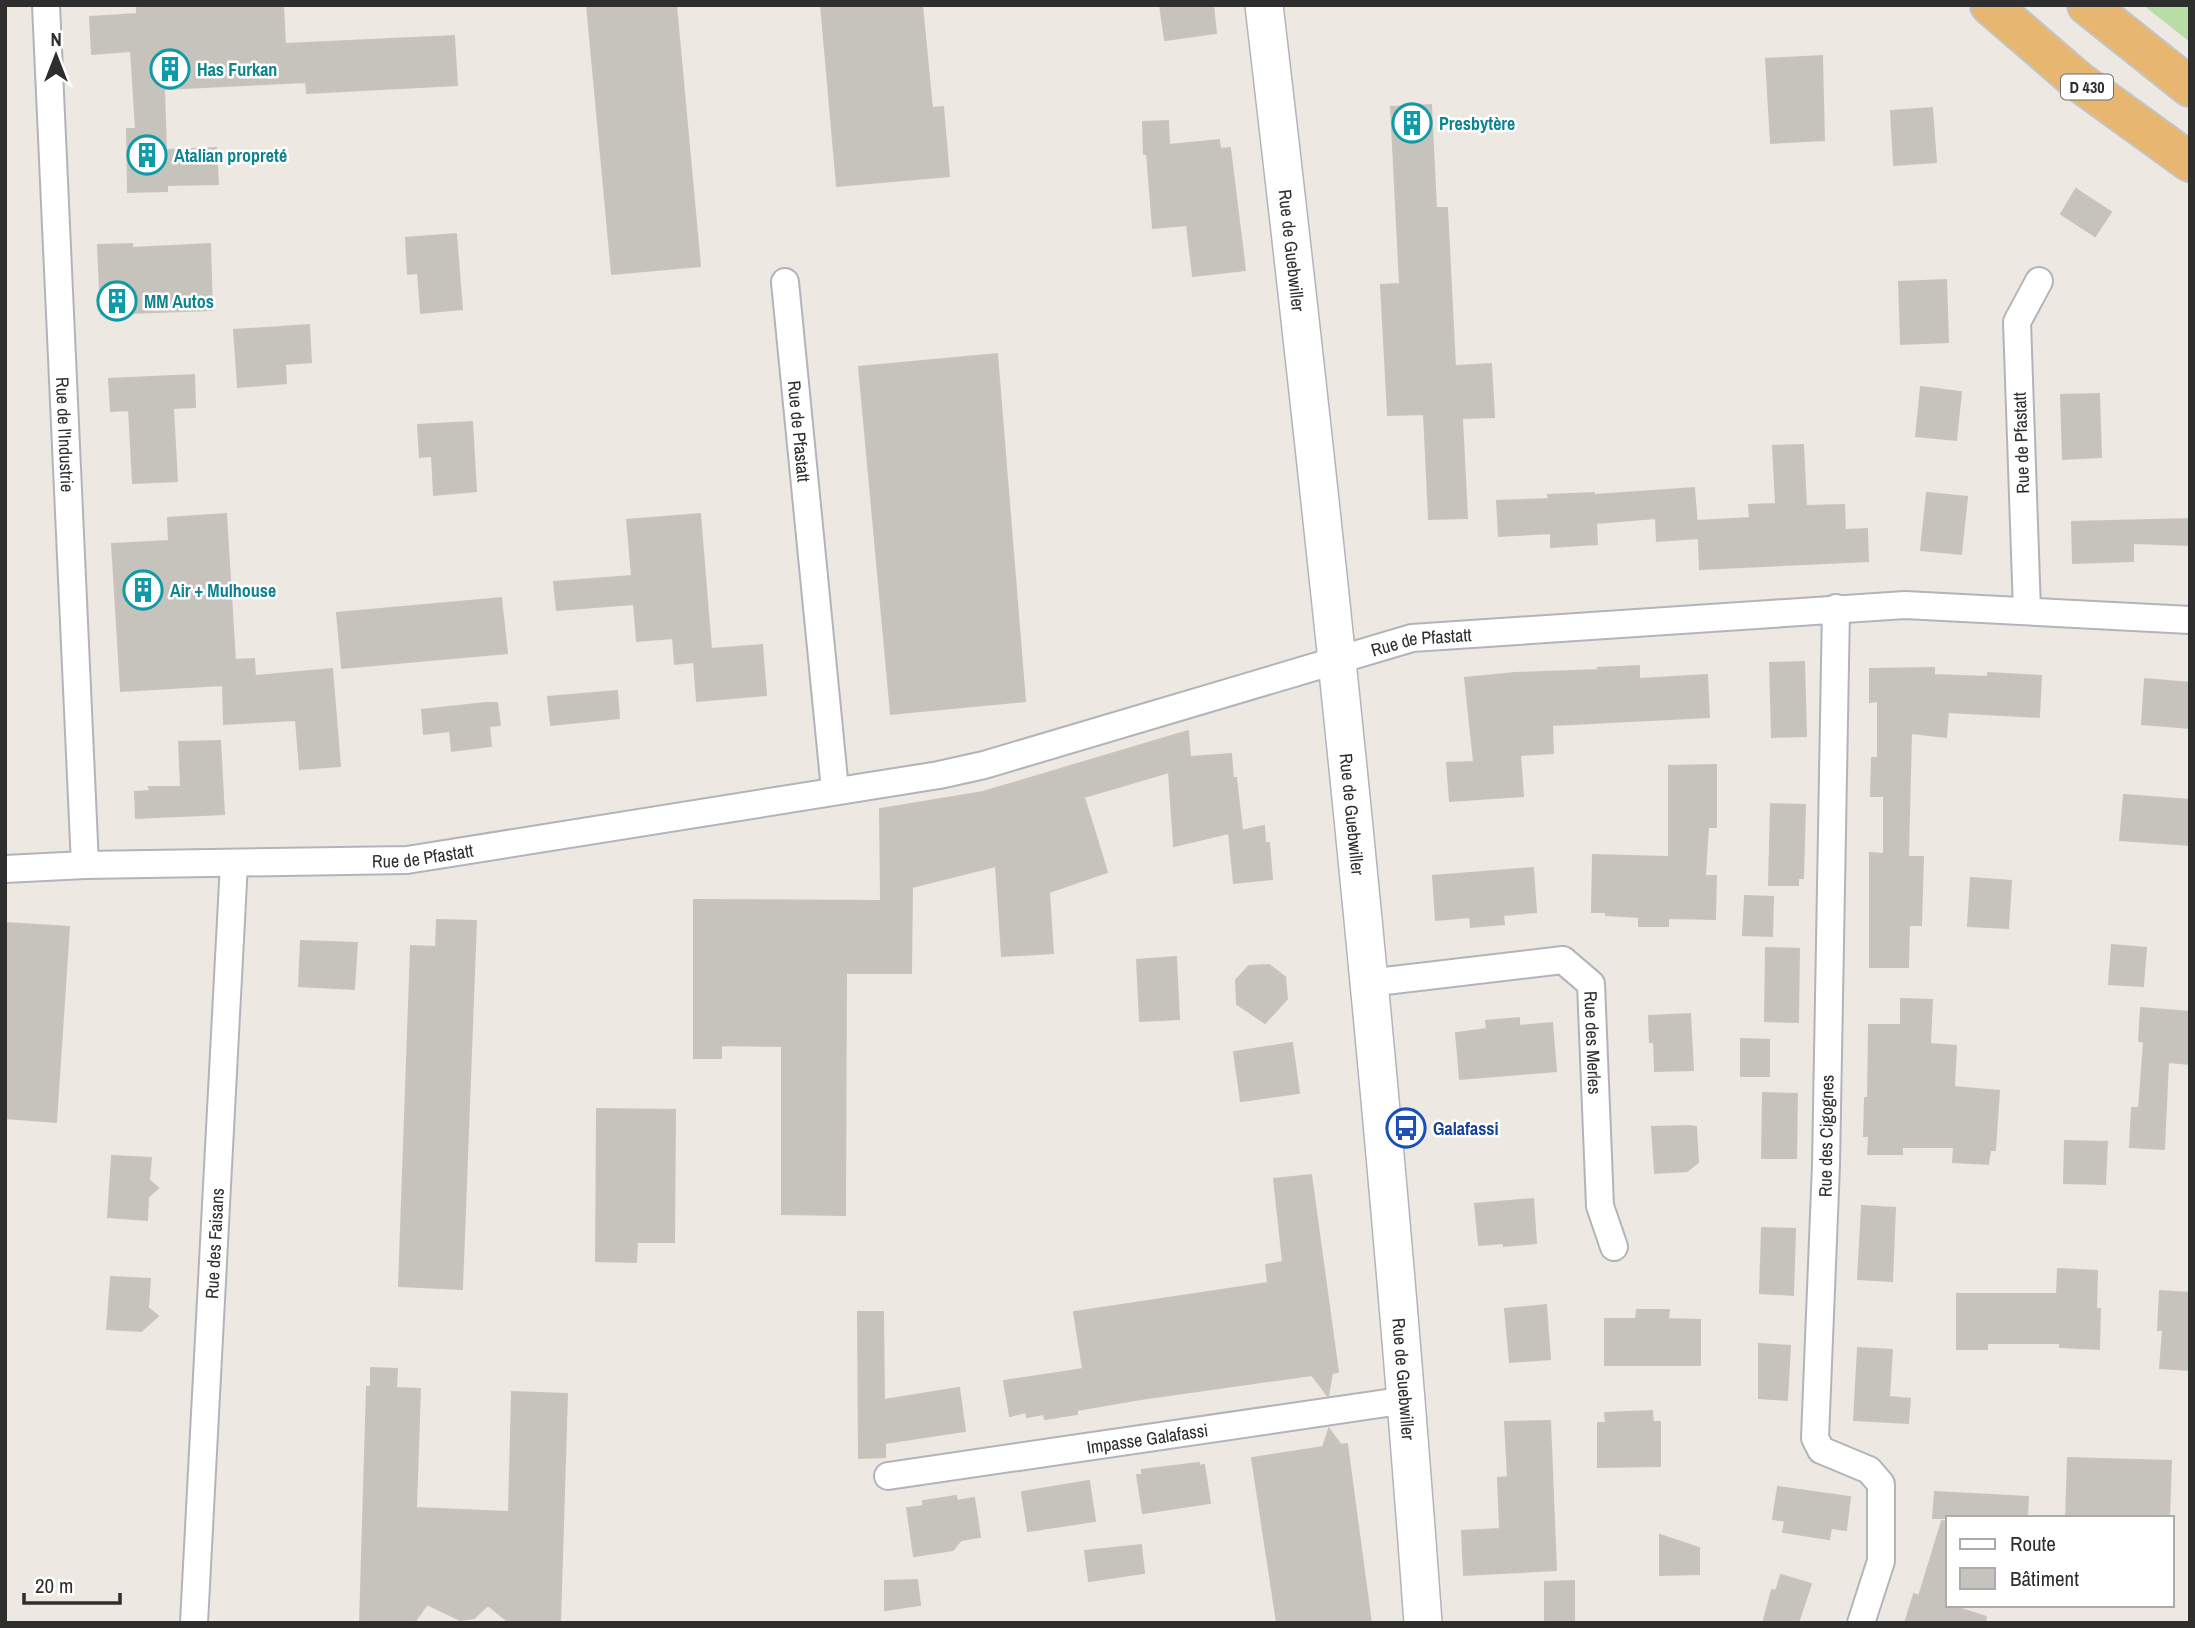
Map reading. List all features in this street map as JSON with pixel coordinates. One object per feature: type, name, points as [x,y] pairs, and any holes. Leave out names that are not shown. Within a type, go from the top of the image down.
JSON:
[{"type":"highway","name":"D 430","points":[[1990,5],[2078,81],[2190,162]]},
{"type":"highway","points":[[2087,5],[2190,87]]},
{"type":"main road","name":"Rue de Guebwiller","points":[[1264,5],[1337,660],[1407,1400],[1423,1623]]},
{"type":"street","name":"Rue de l'Industrie","points":[[46,5],[85,865]]},
{"type":"street","name":"Rue de Pfastatt","points":[[2027,611],[2017,322],[2039,281]]},
{"type":"street","name":"Rue de Pfastatt","points":[[785,282],[835,790]]},
{"type":"street","name":"Rue de Pfastatt","points":[[5,869],[85,865],[407,860],[939,775],[984,765],[1412,638],[1905,605],[2190,620]]},
{"type":"street","name":"Rue des Cigognes","points":[[1836,608],[1826,1165],[1815,1438],[1821,1450],[1869,1470],[1881,1484],[1881,1561],[1861,1623]]},
{"type":"street","name":"Rue des Faisans","points":[[194,1623],[234,863]]},
{"type":"street","name":"Rue des Merles","points":[[1368,983],[1563,960],[1591,984],[1600,1206],[1614,1247]]},
{"type":"street","name":"Impasse Galafassi","points":[[888,1476],[1407,1400]]},
{"type":"green space","points":[[2143,5],[2190,5],[2190,42]]},
{"type":"building","points":[[137,5],[283,5],[285,44],[454,36],[457,85],[307,93],[306,82],[164,89],[166,150],[216,148],[218,184],[167,185],[167,191],[128,192],[127,129],[136,129],[131,51],[92,54],[90,17],[137,14]]},
{"type":"building","points":[[587,5],[676,5],[700,266],[612,274]]},
{"type":"building","points":[[821,5],[922,5],[932,108],[943,107],[949,176],[837,186]]},
{"type":"building","points":[[1160,5],[1213,5],[1216,33],[1165,40]]},
{"type":"building","points":[[1822,56],[1824,140],[1771,143],[1766,59]]},
{"type":"building","points":[[1431,105],[1436,208],[1447,208],[1455,366],[1491,364],[1494,417],[1462,418],[1467,518],[1429,519],[1424,414],[1388,415],[1381,285],[1400,284],[1391,107]]},
{"type":"building","points":[[1932,108],[1936,162],[1894,165],[1891,111]]},
{"type":"building","points":[[1168,121],[1169,145],[1219,140],[1220,149],[1230,148],[1245,270],[1193,276],[1187,225],[1153,228],[1143,122]]},
{"type":"building","points":[[2076,189],[2111,212],[2095,236],[2061,214]]},
{"type":"building","points":[[456,234],[462,309],[421,313],[418,273],[408,274],[406,238]]},
{"type":"building","points":[[132,244],[132,248],[210,244],[212,310],[101,314],[98,245]]},
{"type":"building","points":[[1946,280],[1948,342],[1901,344],[1899,282]]},
{"type":"building","points":[[309,325],[311,362],[285,364],[286,383],[238,387],[234,330]]},
{"type":"building","points":[[997,354],[1025,701],[891,714],[859,367]]},
{"type":"building","points":[[194,375],[195,407],[173,408],[177,481],[133,483],[129,410],[111,411],[109,379]]},
{"type":"building","points":[[1921,387],[1961,392],[1956,440],[1916,436]]},
{"type":"building","points":[[2099,394],[2101,457],[2063,459],[2061,395]]},
{"type":"building","points":[[472,422],[476,491],[434,495],[432,456],[420,457],[418,425]]},
{"type":"building","points":[[1803,445],[1806,506],[1844,505],[1845,530],[1867,529],[1868,561],[1700,569],[1698,521],[1750,518],[1749,505],[1776,504],[1773,446]]},
{"type":"building","points":[[1694,488],[1698,538],[1657,541],[1656,518],[1596,523],[1597,544],[1551,547],[1551,533],[1499,536],[1497,501],[1549,499],[1548,495],[1594,495]]},
{"type":"building","points":[[1927,493],[1967,497],[1961,554],[1921,550]]},
{"type":"building","points":[[226,514],[235,660],[254,659],[255,676],[332,669],[340,766],[300,769],[296,720],[224,724],[223,685],[121,691],[112,544],[169,541],[168,518]]},
{"type":"building","points":[[700,514],[711,649],[762,645],[766,695],[697,701],[694,662],[675,664],[673,638],[637,641],[634,604],[557,610],[554,582],[632,576],[627,520]]},
{"type":"building","points":[[2190,519],[2190,545],[2133,543],[2133,561],[2073,563],[2072,522]]},
{"type":"building","points":[[501,598],[507,653],[342,668],[337,613]]},
{"type":"building","points":[[1804,662],[1806,736],[1772,737],[1770,663]]},
{"type":"building","points":[[1639,666],[1639,679],[1707,675],[1709,717],[1552,725],[1553,753],[1520,755],[1523,796],[1450,801],[1447,763],[1474,762],[1465,678]]},
{"type":"building","points":[[1934,668],[1934,675],[1988,677],[1988,673],[2041,676],[2039,717],[1948,712],[1946,737],[1911,733],[1908,857],[1923,857],[1921,925],[1909,925],[1908,967],[1870,967],[1870,853],[1884,854],[1884,796],[1871,796],[1872,758],[1878,758],[1878,701],[1870,702],[1870,669]]},
{"type":"building","points":[[2145,679],[2190,683],[2190,728],[2142,724]]},
{"type":"building","points":[[617,691],[619,718],[551,725],[548,697]]},
{"type":"building","points":[[497,703],[500,725],[489,726],[491,746],[452,751],[450,731],[424,734],[422,710]]},
{"type":"building","points":[[1188,731],[1190,757],[1231,754],[1242,830],[1232,833],[1264,826],[1265,843],[1269,843],[1272,879],[1234,883],[1229,833],[1174,846],[1169,772],[1084,797],[1107,872],[1049,892],[1053,953],[1002,956],[996,866],[912,887],[911,973],[846,973],[845,1215],[782,1214],[782,1046],[721,1045],[721,1058],[694,1058],[694,900],[881,901],[880,809],[983,792]]},
{"type":"building","points":[[220,741],[224,814],[136,818],[135,792],[150,791],[149,787],[181,787],[179,742]]},
{"type":"building","points":[[1716,765],[1716,827],[1708,827],[1705,876],[1716,876],[1715,919],[1668,918],[1668,926],[1639,926],[1639,917],[1592,912],[1593,855],[1669,857],[1669,766]]},
{"type":"building","points":[[2124,795],[2190,800],[2190,845],[2120,840]]},
{"type":"building","points":[[1771,804],[1805,805],[1803,878],[1798,878],[1798,885],[1769,885]]},
{"type":"building","points":[[1533,868],[1536,912],[1503,915],[1504,924],[1471,927],[1470,917],[1436,920],[1433,876]]},
{"type":"building","points":[[1971,878],[2011,881],[2008,928],[1968,926]]},
{"type":"building","points":[[1745,896],[1773,897],[1772,936],[1743,935]]},
{"type":"building","points":[[437,920],[476,921],[462,1289],[399,1286],[411,946],[436,947]]},
{"type":"building","points":[[5,923],[69,927],[56,1122],[5,1118]]},
{"type":"building","points":[[301,941],[357,943],[354,989],[299,986]]},
{"type":"building","points":[[2112,945],[2146,948],[2143,986],[2109,984]]},
{"type":"building","points":[[1766,948],[1799,949],[1798,1022],[1765,1021]]},
{"type":"building","points":[[1176,957],[1179,1019],[1140,1021],[1137,960]]},
{"type":"building","points":[[1269,965],[1285,977],[1287,999],[1265,1023],[1237,1004],[1236,980],[1249,966]]},
{"type":"building","points":[[1901,999],[1932,1000],[1930,1044],[1956,1046],[1954,1087],[1999,1091],[1995,1150],[1990,1150],[1988,1164],[1953,1162],[1954,1147],[1902,1147],[1902,1154],[1868,1154],[1869,1136],[1864,1136],[1865,1098],[1868,1098],[1869,1025],[1901,1025]]},
{"type":"building","points":[[2141,1008],[2190,1012],[2190,1064],[2168,1062],[2164,1149],[2130,1147],[2132,1108],[2139,1108],[2144,1042],[2139,1041]]},
{"type":"building","points":[[1690,1014],[1693,1070],[1655,1071],[1654,1042],[1650,1042],[1649,1016]]},
{"type":"building","points":[[1519,1018],[1519,1026],[1552,1023],[1556,1071],[1460,1079],[1456,1033],[1487,1029],[1486,1021]]},
{"type":"building","points":[[1741,1039],[1769,1040],[1769,1076],[1741,1076]]},
{"type":"building","points":[[1292,1043],[1299,1093],[1241,1101],[1234,1052]]},
{"type":"building","points":[[1763,1093],[1797,1094],[1796,1158],[1762,1158]]},
{"type":"building","points":[[597,1109],[675,1110],[674,1242],[637,1242],[636,1262],[596,1261]]},
{"type":"building","points":[[1652,1127],[1696,1127],[1698,1162],[1687,1171],[1655,1173]]},
{"type":"building","points":[[2065,1141],[2107,1142],[2105,1184],[2064,1183]]},
{"type":"building","points":[[112,1156],[151,1158],[149,1180],[158,1188],[148,1197],[147,1220],[108,1217]]},
{"type":"building","points":[[1311,1175],[1338,1372],[1332,1373],[1328,1396],[1312,1375],[1141,1399],[1077,1410],[1077,1414],[1045,1419],[1044,1414],[1027,1417],[1026,1412],[1010,1416],[1004,1381],[1083,1369],[1074,1312],[1268,1283],[1266,1265],[1283,1262],[1274,1179]]},
{"type":"building","points":[[1533,1199],[1536,1243],[1479,1245],[1475,1204]]},
{"type":"building","points":[[1862,1206],[1895,1208],[1892,1281],[1858,1279]]},
{"type":"building","points":[[1762,1228],[1795,1229],[1793,1295],[1760,1293]]},
{"type":"building","points":[[2058,1269],[2097,1271],[2099,1349],[2060,1347],[2060,1343],[1987,1343],[1987,1349],[1957,1349],[1957,1294],[2057,1294]]},
{"type":"building","points":[[111,1277],[150,1279],[148,1308],[158,1316],[141,1331],[107,1329]]},
{"type":"building","points":[[2160,1291],[2190,1293],[2190,1370],[2160,1368],[2163,1330],[2158,1330]]},
{"type":"building","points":[[1546,1305],[1550,1359],[1510,1362],[1505,1309]]},
{"type":"building","points":[[1637,1310],[1669,1310],[1668,1319],[1700,1320],[1700,1365],[1605,1365],[1605,1319],[1636,1319]]},
{"type":"building","points":[[858,1312],[883,1312],[884,1400],[959,1388],[965,1431],[885,1443],[885,1457],[859,1458]]},
{"type":"building","points":[[1759,1344],[1790,1346],[1787,1400],[1759,1398]]},
{"type":"building","points":[[1858,1348],[1892,1350],[1889,1397],[1910,1399],[1908,1423],[1854,1420]]},
{"type":"building","points":[[371,1368],[397,1369],[396,1388],[420,1389],[416,1508],[509,1512],[512,1392],[567,1394],[560,1623],[510,1623],[488,1605],[474,1618],[460,1620],[427,1604],[414,1623],[360,1623],[367,1387],[371,1387]]},
{"type":"building","points":[[1652,1411],[1653,1422],[1660,1422],[1660,1466],[1598,1467],[1598,1423],[1606,1423],[1605,1413]]},
{"type":"building","points":[[1550,1421],[1556,1570],[1464,1575],[1462,1531],[1500,1529],[1498,1478],[1508,1477],[1505,1422]]},
{"type":"building","points":[[1329,1429],[1341,1445],[1347,1444],[1371,1623],[1277,1623],[1252,1458],[1323,1447]]},
{"type":"building","points":[[2068,1458],[2171,1461],[2169,1516],[2066,1516]]},
{"type":"building","points":[[1199,1463],[1199,1466],[1204,1465],[1210,1503],[1143,1513],[1137,1475],[1142,1475],[1142,1470]]},
{"type":"building","points":[[1089,1481],[1095,1521],[1028,1531],[1022,1492]]},
{"type":"building","points":[[1778,1487],[1850,1497],[1846,1530],[1831,1528],[1829,1539],[1783,1532],[1785,1521],[1773,1519]]},
{"type":"building","points":[[1935,1492],[2028,1497],[2027,1516],[1933,1518]]},
{"type":"building","points":[[956,1496],[957,1501],[974,1498],[980,1537],[961,1540],[953,1550],[914,1556],[907,1508],[923,1506],[923,1501]]},
{"type":"building","points":[[1942,1521],[1946,1522],[1946,1607],[1955,1607],[1986,1617],[1985,1623],[1905,1623],[1914,1594],[1919,1596]]},
{"type":"building","points":[[1660,1535],[1699,1548],[1699,1574],[1660,1575]]},
{"type":"building","points":[[1141,1545],[1144,1573],[1089,1581],[1085,1551]]},
{"type":"building","points":[[1781,1575],[1811,1584],[1798,1623],[1763,1623],[1772,1590],[1776,1591]]},
{"type":"building","points":[[917,1580],[920,1605],[885,1610],[885,1581]]},
{"type":"building","points":[[1574,1581],[1574,1623],[1545,1623],[1545,1582]]},
{"type":"place","name":"Has Furkan","points":[[170,69]]},
{"type":"place","name":"Presbytère","points":[[1412,123]]},
{"type":"place","name":"Atalian propreté","points":[[147,155]]},
{"type":"place","name":"MM Autos","points":[[117,301]]},
{"type":"place","name":"Air + Mulhouse","points":[[143,590]]},
{"type":"place","name":"Galafassi","points":[[1406,1128]]}]
